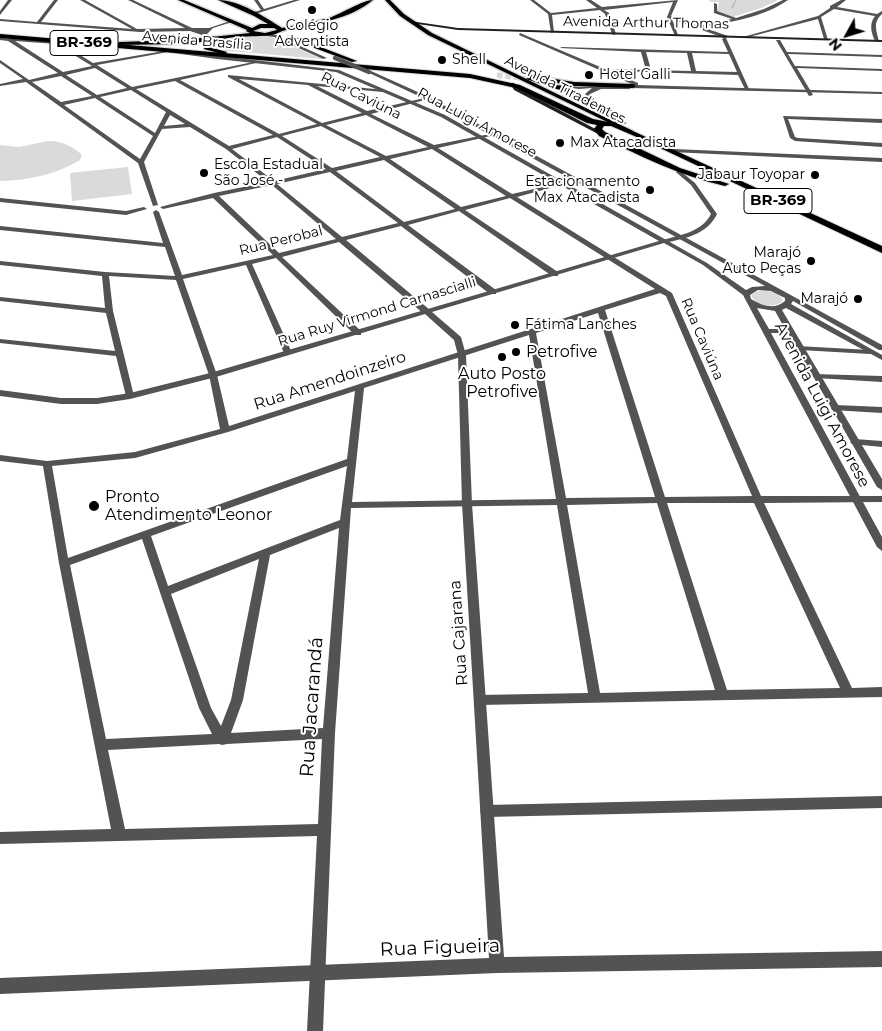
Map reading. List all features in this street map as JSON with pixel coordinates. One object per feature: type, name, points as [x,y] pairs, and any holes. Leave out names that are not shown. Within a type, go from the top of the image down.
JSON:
[{"type":"highway","name":"Avenida Brasília","points":[[0,36],[497,75]]},
{"type":"highway","name":"Avenida Brasília","points":[[0,36],[470,76],[512,84]]},
{"type":"highway","points":[[290,36],[351,60],[447,71]]},
{"type":"highway","points":[[508,76],[512,84]]},
{"type":"highway","name":"BR-369","points":[[530,79],[560,86],[593,102],[642,136]]},
{"type":"highway","name":"BR-369","points":[[512,84],[590,121],[602,124]]},
{"type":"highway","points":[[642,136],[612,124],[602,124],[598,129],[602,134],[678,172],[725,184]]},
{"type":"highway","name":"Avenida Tiradentes","points":[[602,124],[695,161],[725,184],[882,259]]},
{"type":"highway","name":"Avenida Tiradentes","points":[[642,136],[882,250]]},
{"type":"highway","points":[[695,161],[704,180]]},
{"type":"main road","points":[[180,0],[260,34]]},
{"type":"main road","points":[[220,0],[268,21],[277,28]]},
{"type":"main road","points":[[239,34],[260,34],[305,22],[350,6],[358,0]]},
{"type":"main road","points":[[120,44],[217,38],[239,34],[260,26],[277,28],[330,19],[375,0]]},
{"type":"main road","name":"Avenida Tiradentes","points":[[387,0],[398,12],[430,34],[642,136]]},
{"type":"main road","points":[[350,6],[358,7]]},
{"type":"main road","name":"Avenida Tiradentes","points":[[385,8],[410,28],[602,124]]},
{"type":"main road","name":"Avenida Arthur Thomas","points":[[411,22],[458,29],[536,33],[745,37],[855,42]]},
{"type":"main road","points":[[432,26],[440,29],[438,32]]},
{"type":"main road","points":[[410,28],[430,34]]},
{"type":"main road","points":[[489,33],[511,31]]},
{"type":"main road","name":"Avenida Arthur Thomas","points":[[430,34],[438,32],[520,34],[552,32],[693,37],[714,34]]},
{"type":"main road","points":[[756,34],[761,38]]},
{"type":"main road","points":[[736,40],[745,37]]},
{"type":"main road","points":[[217,38],[207,44],[206,48],[225,53]]},
{"type":"main road","name":"Avenida Arthur Thomas","points":[[725,38],[736,40],[879,42]]},
{"type":"main road","points":[[487,66],[556,82],[633,86]]},
{"type":"main road","points":[[512,84],[516,89],[602,134]]},
{"type":"street","points":[[0,14],[10,0]]},
{"type":"street","points":[[38,23],[56,0]]},
{"type":"street","points":[[82,0],[140,31]]},
{"type":"street","points":[[130,0],[192,30],[217,38]]},
{"type":"street","points":[[256,0],[264,11]]},
{"type":"street","points":[[252,14],[298,0]]},
{"type":"street","points":[[532,0],[550,14],[675,1],[669,16],[676,35]]},
{"type":"street","points":[[588,0],[607,13],[614,34]]},
{"type":"street","points":[[698,27],[738,18],[770,8],[785,0]]},
{"type":"street","points":[[745,37],[819,17],[831,7],[844,0]]},
{"type":"street","points":[[715,4],[715,12],[738,18]]},
{"type":"street","points":[[831,7],[880,14]]},
{"type":"street","points":[[550,14],[552,32]]},
{"type":"street","points":[[785,53],[882,55],[879,42],[872,28],[874,19],[880,14]]},
{"type":"street","points":[[669,16],[725,38],[747,89]]},
{"type":"street","points":[[819,17],[826,40]]},
{"type":"street","points":[[0,20],[140,31],[192,30],[209,28],[230,22]]},
{"type":"street","points":[[671,22],[684,22]]},
{"type":"street","points":[[121,30],[129,26]]},
{"type":"street","points":[[205,34],[209,28]]},
{"type":"street","name":"Rua Luigi Amorese","points":[[277,28],[335,58],[427,98],[882,348]]},
{"type":"street","points":[[536,33],[541,39],[653,86]]},
{"type":"street","points":[[260,34],[275,36],[349,68],[388,86],[400,97]]},
{"type":"street","points":[[520,34],[642,86]]},
{"type":"street","points":[[0,36],[156,136]]},
{"type":"street","name":"Rua Cajarana","points":[[9,40],[54,43],[228,148],[273,182],[458,339],[462,355],[467,504],[496,966]]},
{"type":"street","points":[[778,41],[809,93]]},
{"type":"street","points":[[562,48],[731,53]]},
{"type":"street","points":[[643,50],[648,71]]},
{"type":"street","name":"Rua Luigi Amorese","points":[[0,85],[62,74],[168,51],[337,70],[442,116],[665,241],[721,275],[746,294]]},
{"type":"street","points":[[689,51],[694,72]]},
{"type":"street","points":[[0,61],[141,162],[213,375],[225,430]]},
{"type":"street","points":[[586,62],[593,61]]},
{"type":"street","points":[[61,104],[256,62]]},
{"type":"street","points":[[794,67],[882,70]]},
{"type":"street","points":[[614,70],[740,74]]},
{"type":"street","points":[[206,73],[383,90]]},
{"type":"street","points":[[230,76],[324,124],[385,158],[555,274]]},
{"type":"street","points":[[175,79],[277,135],[331,170],[493,292]]},
{"type":"street","points":[[355,88],[370,85],[375,82],[373,79]]},
{"type":"street","name":"Rua Caviúna","points":[[308,84],[368,112],[433,147],[669,295],[758,500],[848,693]]},
{"type":"street","points":[[560,86],[579,88],[653,86],[747,89],[882,97]]},
{"type":"street","points":[[593,102],[587,92],[606,88],[882,93]]},
{"type":"street","points":[[228,148],[427,98]]},
{"type":"street","points":[[141,162],[169,112]]},
{"type":"street","points":[[882,121],[785,117],[793,138],[797,140],[882,145]]},
{"type":"street","points":[[160,128],[190,124]]},
{"type":"street","points":[[0,200],[126,213],[144,209],[150,212],[158,208],[214,195],[493,134]]},
{"type":"street","points":[[695,161],[873,160],[882,162]]},
{"type":"street","name":"Rua Ruy Virmond Carnascialli","points":[[0,393],[60,401],[97,401],[130,396],[213,375],[682,237],[700,230],[711,221],[714,214],[693,184],[678,172]]},
{"type":"street","points":[[693,184],[704,180]]},
{"type":"street","name":"Rua Perobal","points":[[0,262],[105,274],[179,278],[277,256],[563,183]]},
{"type":"street","points":[[581,193],[610,206],[619,203]]},
{"type":"street","points":[[214,195],[358,333]]},
{"type":"street","points":[[0,228],[168,245]]},
{"type":"street","points":[[248,262],[288,353]]},
{"type":"street","points":[[105,274],[109,311],[130,396]]},
{"type":"street","points":[[746,294],[752,289],[758,288],[782,293],[789,300],[786,306]]},
{"type":"street","name":"Rua Amendoinzeiro","points":[[0,458],[47,464],[135,454],[225,430],[661,290]]},
{"type":"street","name":"Avenida Luigi Amorese","points":[[746,294],[882,547]]},
{"type":"street","points":[[0,299],[109,311]]},
{"type":"street","points":[[751,303],[763,308],[786,306],[882,358]]},
{"type":"street","name":"Avenida Luigi Amorese","points":[[777,308],[855,442],[881,482]]},
{"type":"street","points":[[601,310],[722,695]]},
{"type":"street","points":[[765,331],[789,331]]},
{"type":"street","points":[[532,332],[563,502],[595,698]]},
{"type":"street","points":[[0,341],[120,354]]},
{"type":"street","points":[[800,348],[870,352]]},
{"type":"street","points":[[816,376],[882,379]]},
{"type":"street","name":"Rua Jacarandá","points":[[315,1031],[329,733],[346,506],[360,387]]},
{"type":"street","points":[[835,408],[882,410]]},
{"type":"street","points":[[855,442],[882,444]]},
{"type":"street","points":[[64,563],[351,461]]},
{"type":"street","points":[[47,464],[64,563],[119,835]]},
{"type":"street","points":[[346,506],[660,500],[882,499]]},
{"type":"street","points":[[164,592],[345,522]]},
{"type":"street","points":[[145,534],[205,708],[222,740]]},
{"type":"street","points":[[222,740],[237,700],[265,553]]},
{"type":"street","points":[[480,700],[882,692]]},
{"type":"street","points":[[102,745],[329,733]]},
{"type":"street","points":[[487,810],[882,802]]},
{"type":"street","points":[[0,838],[323,830]]},
{"type":"street","name":"Rua Figueira","points":[[0,986],[496,966],[882,959]]},
{"type":"shaded area","points":[[710,0],[736,0],[733,3],[738,0],[778,0],[764,7],[733,17],[716,12],[719,2],[709,2]]},
{"type":"shaded area","points":[[242,36],[272,37],[322,59],[217,50],[210,47],[212,43],[222,39]]},
{"type":"shaded area","points":[[48,141],[62,143],[75,149],[82,155],[80,160],[42,176],[0,181],[0,145],[19,147]]},
{"type":"shaded area","points":[[128,167],[132,194],[72,201],[70,173]]},
{"type":"shaded area","points":[[758,291],[776,293],[783,301],[770,306],[761,304],[753,299],[751,295]]},
{"type":"waterway","points":[[732,8],[736,0]]},
{"type":"tunnel","points":[[497,75],[529,79]]},
{"type":"place","name":"Colégio Adventista","points":[[312,10]]},
{"type":"place","name":"Shell","points":[[442,60]]},
{"type":"place","name":"Hotel Galli","points":[[589,75]]},
{"type":"place","name":"Max Atacadista","points":[[560,143]]},
{"type":"place","name":"Escola Estadual São José -","points":[[204,173]]},
{"type":"place","name":"Jabaur Toyopar","points":[[815,175]]},
{"type":"place","name":"Estacionamento Max Atacadista","points":[[650,190]]},
{"type":"place","name":"Marajó Auto Peças","points":[[811,261]]},
{"type":"place","name":"Marajó","points":[[858,299]]},
{"type":"place","name":"Fátima Lanches","points":[[515,325]]},
{"type":"place","name":"Petrofive","points":[[516,352]]},
{"type":"place","name":"Auto Posto Petrofive","points":[[502,357]]},
{"type":"place","name":"Pronto Atendimento Leonor","points":[[94,506]]}]
